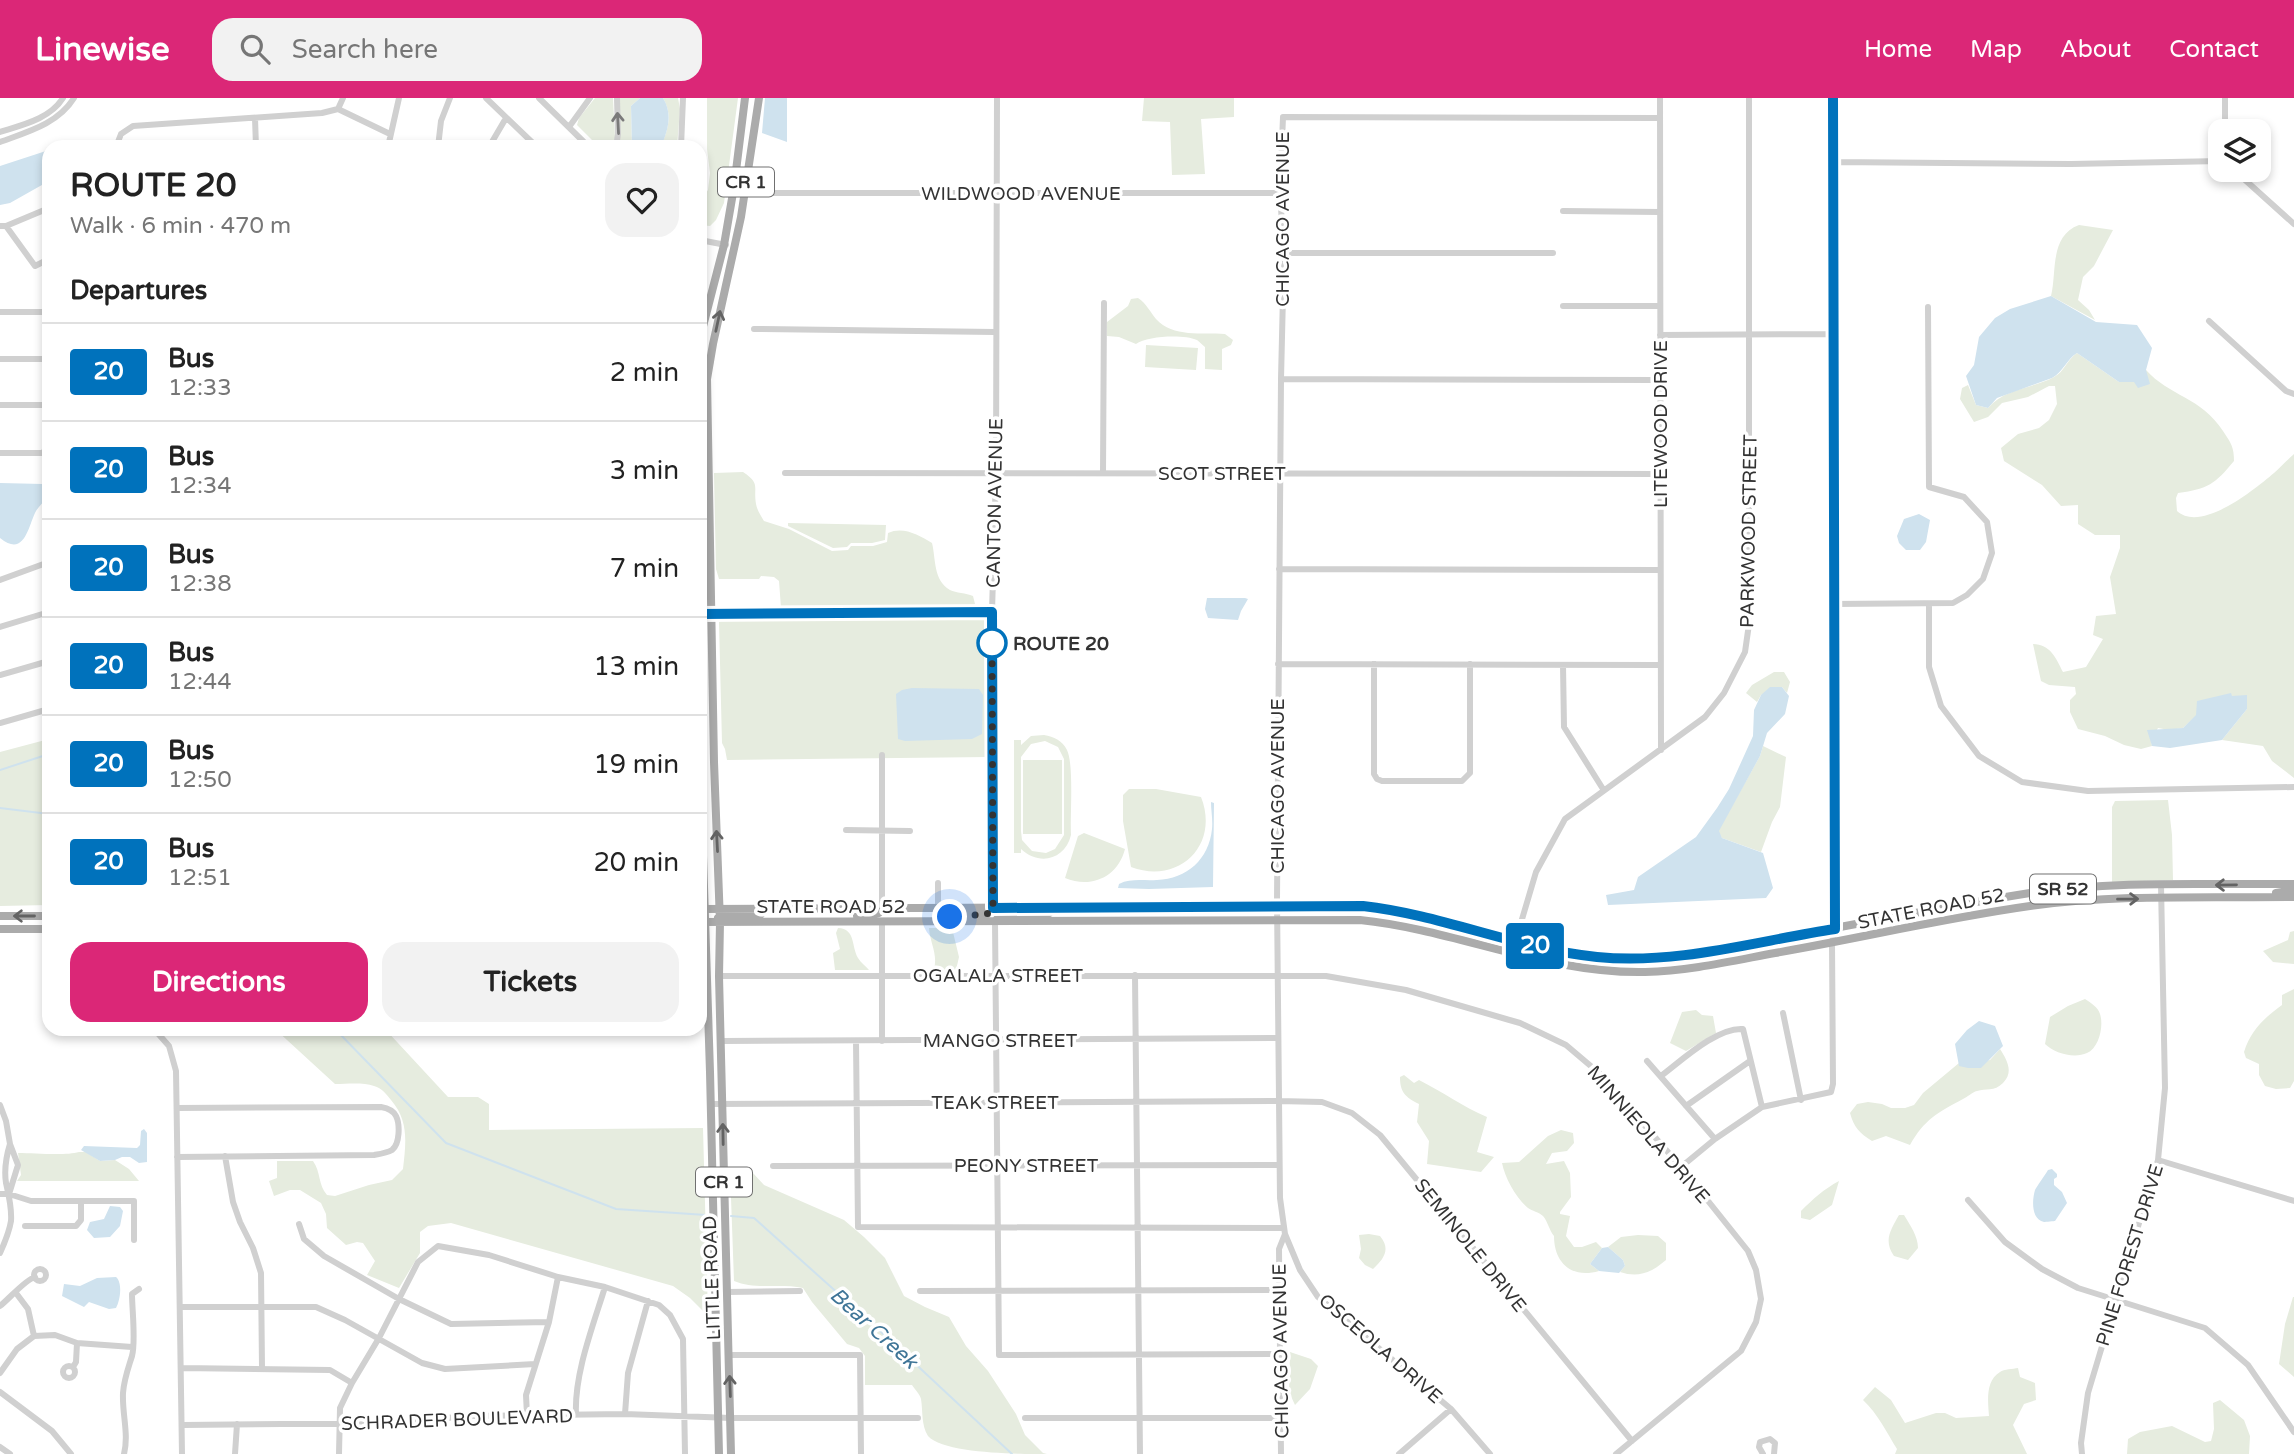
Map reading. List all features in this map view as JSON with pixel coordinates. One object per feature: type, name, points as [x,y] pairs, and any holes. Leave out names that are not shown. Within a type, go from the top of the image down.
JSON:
[{"type":"main road","name":"CR 1","points":[[707,311],[724,245],[745,98]]},
{"type":"main road","name":"LITTLE ROAD","points":[[731,1454],[707,379],[741,217],[759,98]]},
{"type":"main road","name":"STATE ROAD 52","points":[[707,911],[720,917],[830,922],[1360,920],[1394,923],[1567,967],[1644,972],[1680,970],[2030,893],[2086,888],[2294,884]]},
{"type":"main road","points":[[2267,897],[2294,890]]},
{"type":"main road","name":"STATE ROAD 52","points":[[707,921],[729,915],[760,914],[779,909],[1361,906],[1396,910],[1558,952],[1646,959],[1834,936],[2029,906],[2085,901],[2294,897]]},
{"type":"main road","points":[[830,922],[841,917],[872,915],[879,913],[882,908],[896,921]]},
{"type":"main road","points":[[923,921],[964,914],[987,914],[993,908]]},
{"type":"main road","points":[[995,921],[1005,914],[1051,913],[1061,908]]},
{"type":"main road","points":[[0,916],[42,916]]},
{"type":"main road","points":[[0,929],[42,929]]},
{"type":"main road","points":[[1680,956],[1680,970]]},
{"type":"main road","name":"LITTLE ROAD","points":[[707,1013],[719,1454]]},
{"type":"street","points":[[0,132],[46,114],[59,104],[62,98]]},
{"type":"street","points":[[0,142],[47,124],[74,98]]},
{"type":"street","points":[[338,109],[343,98]]},
{"type":"street","points":[[389,140],[399,98]]},
{"type":"street","points":[[439,140],[441,121],[450,98]]},
{"type":"street","points":[[485,98],[530,140]]},
{"type":"street","points":[[539,98],[582,140]]},
{"type":"street","points":[[569,127],[590,98]]},
{"type":"street","points":[[617,98],[617,140]]},
{"type":"street","points":[[681,140],[683,98]]},
{"type":"street","name":"CANTON AVENUE","points":[[993,908],[992,612],[996,473],[997,98]]},
{"type":"street","name":"LITEWOOD DRIVE","points":[[1660,98],[1661,750]]},
{"type":"street","name":"PARKWOOD STREET","points":[[1516,954],[1516,941],[1536,872],[1564,819],[1705,717],[1724,692],[1745,652],[1749,624],[1749,98]]},
{"type":"street","points":[[1681,1167],[1715,1139],[1762,1107],[1831,1092],[1833,1084],[1833,98]]},
{"type":"street","points":[[2225,98],[2225,119]]},
{"type":"street","points":[[119,140],[121,134],[133,126],[322,113],[338,109],[390,134]]},
{"type":"street","name":"CHICAGO AVENUE","points":[[1280,1454],[1279,1249],[1284,1231],[1279,1165],[1277,906],[1284,253],[1280,193],[1283,117],[1660,118]]},
{"type":"street","points":[[255,118],[256,140]]},
{"type":"street","points":[[493,140],[506,118]]},
{"type":"street","points":[[1833,162],[2208,161]]},
{"type":"street","points":[[2247,182],[2294,224]]},
{"type":"street","name":"WILDWOOD AVENUE","points":[[761,193],[1280,193]]},
{"type":"street","points":[[42,211],[3,226],[35,266],[42,262]]},
{"type":"street","points":[[1563,211],[1660,212]]},
{"type":"street","points":[[707,241],[734,247]]},
{"type":"street","points":[[1284,253],[1553,253]]},
{"type":"street","points":[[1103,473],[1104,303]]},
{"type":"street","points":[[1563,306],[1660,306]]},
{"type":"street","points":[[1834,604],[1953,603],[1967,595],[1983,579],[1992,553],[1987,522],[1964,497],[1929,487],[1928,307]]},
{"type":"street","points":[[0,312],[42,312]]},
{"type":"street","points":[[2209,321],[2286,391],[2294,394]]},
{"type":"street","points":[[754,329],[995,332]]},
{"type":"street","points":[[1660,335],[1834,334]]},
{"type":"street","points":[[0,359],[42,359]]},
{"type":"street","points":[[1281,379],[1660,380]]},
{"type":"street","points":[[0,405],[42,405]]},
{"type":"street","points":[[0,453],[42,452]]},
{"type":"street","name":"SCOT STREET","points":[[785,473],[1660,474]]},
{"type":"street","points":[[0,580],[42,565]]},
{"type":"street","points":[[1279,569],[1660,570]]},
{"type":"street","points":[[1929,604],[1930,667],[1941,706],[1979,756],[2022,782],[2088,791],[2294,787]]},
{"type":"street","points":[[707,614],[992,612]]},
{"type":"street","points":[[0,627],[42,614]]},
{"type":"street","points":[[0,675],[42,663]]},
{"type":"street","points":[[1278,664],[1660,665]]},
{"type":"street","points":[[1374,664],[1374,774],[1382,781],[1462,781],[1470,773],[1470,664]]},
{"type":"street","points":[[1563,665],[1564,727],[1603,789]]},
{"type":"street","points":[[0,723],[42,711]]},
{"type":"street","points":[[882,755],[882,908]]},
{"type":"street","points":[[846,830],[910,831]]},
{"type":"street","points":[[938,883],[938,908]]},
{"type":"street","name":"PINE FOREST DRIVE","points":[[2082,1454],[2088,1393],[2158,1160],[2165,1088],[2161,886]]},
{"type":"street","points":[[882,1041],[883,921]]},
{"type":"street","points":[[995,921],[999,1355],[1280,1354]]},
{"type":"street","name":"OGALALA STREET","points":[[719,976],[1277,974]]},
{"type":"street","name":"MINNIEOLA DRIVE","points":[[1277,974],[1325,976],[1406,990],[1520,1023],[1566,1045],[1599,1073],[1681,1167],[1748,1251],[1756,1270],[1761,1299],[1756,1322],[1741,1351],[1616,1454]]},
{"type":"street","points":[[1135,975],[1140,1454]]},
{"type":"street","points":[[1783,1013],[1801,1100]]},
{"type":"street","points":[[1661,1076],[1715,1037],[1743,1029],[1762,1107]]},
{"type":"street","points":[[160,1036],[169,1046],[176,1071],[182,1454]]},
{"type":"street","name":"MANGO STREET","points":[[722,1041],[1278,1038]]},
{"type":"street","points":[[856,1041],[858,1227],[1284,1231]]},
{"type":"street","points":[[1647,1061],[1715,1139]]},
{"type":"street","points":[[1686,1106],[1750,1061]]},
{"type":"street","name":"TEAK STREET","points":[[711,1104],[1278,1101]]},
{"type":"street","name":"SEMINOLE DRIVE","points":[[1278,1101],[1322,1102],[1352,1113],[1380,1135],[1632,1441]]},
{"type":"street","points":[[0,1105],[18,1165],[9,1194]]},
{"type":"street","points":[[177,1108],[381,1107],[396,1114],[398,1130],[397,1143],[392,1150],[374,1154],[177,1157]]},
{"type":"street","points":[[0,1253],[10,1223],[6,1167],[10,1144]]},
{"type":"street","points":[[225,1156],[233,1202],[261,1273],[262,1368]]},
{"type":"street","points":[[2158,1160],[2294,1201]]},
{"type":"street","name":"PEONY STREET","points":[[773,1166],[1279,1165]]},
{"type":"street","points":[[0,1194],[31,1201],[134,1201],[134,1240]]},
{"type":"street","points":[[1968,1200],[1985,1222],[2023,1256],[2078,1288],[2205,1328],[2248,1364],[2294,1432]]},
{"type":"street","points":[[25,1226],[76,1226],[81,1220],[80,1201]]},
{"type":"street","points":[[299,1224],[304,1239],[324,1256],[451,1324],[549,1322]]},
{"type":"street","name":"OSCEOLA DRIVE","points":[[1284,1231],[1300,1270],[1318,1297],[1451,1409],[1490,1454]]},
{"type":"street","points":[[339,1454],[340,1408],[352,1382],[379,1338],[418,1262],[438,1246],[489,1255],[558,1277],[605,1287],[648,1301],[670,1315],[682,1339],[685,1454]]},
{"type":"street","points":[[0,1306],[28,1279],[35,1277]]},
{"type":"street","points":[[527,1415],[526,1395],[549,1322],[558,1277]]},
{"type":"street","points":[[576,1415],[575,1397],[605,1287]]},
{"type":"street","points":[[124,1454],[127,1440],[122,1414],[123,1391],[125,1372],[132,1354],[132,1294],[139,1289]]},
{"type":"street","points":[[920,1291],[1279,1290]]},
{"type":"street","points":[[727,1292],[800,1291]]},
{"type":"street","points":[[16,1293],[28,1309],[34,1336]]},
{"type":"street","points":[[625,1415],[628,1373],[648,1301]]},
{"type":"street","points":[[181,1307],[316,1307],[422,1363],[445,1369],[535,1364]]},
{"type":"street","points":[[0,1373],[17,1349],[34,1336],[55,1335],[77,1343],[132,1347]]},
{"type":"street","points":[[72,1367],[76,1362],[77,1343]]},
{"type":"street","points":[[729,1355],[860,1355],[861,1454]]},
{"type":"street","points":[[181,1368],[330,1370],[352,1382]]},
{"type":"street","points":[[0,1392],[52,1431],[71,1454]]},
{"type":"street","points":[[1399,1454],[1451,1409]]},
{"type":"street","name":"SCHRADER BOULEVARD","points":[[183,1425],[396,1423],[467,1416],[527,1415],[918,1418]]},
{"type":"street","points":[[1026,1418],[1280,1418]]},
{"type":"street","points":[[235,1454],[237,1424]]},
{"type":"street","points":[[1763,1454],[1759,1447],[1760,1442],[1770,1439],[1775,1443],[1774,1454]]},
{"type":"street","points":[[0,1447],[10,1454]]},
{"type":"shaded area","points":[[595,98],[613,98],[614,140],[592,140],[577,125],[579,118]]},
{"type":"shaded area","points":[[619,98],[640,98],[631,106],[632,140],[619,140]]},
{"type":"shaded area","points":[[663,98],[678,98],[680,109],[678,140],[664,140],[668,122]]},
{"type":"shaded area","points":[[707,98],[738,98],[724,203],[710,226],[707,226],[710,173]]},
{"type":"shaded area","points":[[1144,98],[1234,98],[1234,117],[1201,119],[1205,174],[1172,175],[1170,122],[1142,121]]},
{"type":"shaded area","points":[[2079,225],[2113,230],[2094,266],[2083,277],[2078,300],[2095,320],[2051,296],[2059,246],[2069,230]]},
{"type":"shaded area","points":[[1138,298],[1156,319],[1171,329],[1188,333],[1225,334],[1233,340],[1231,345],[1222,349],[1222,370],[1205,369],[1205,347],[1191,338],[1156,338],[1136,344],[1119,337],[1107,336],[1107,322],[1128,306],[1131,299]]},
{"type":"shaded area","points":[[1146,345],[1198,348],[1196,370],[1145,367]]},
{"type":"shaded area","points":[[2077,353],[2119,382],[2134,382],[2146,370],[2165,386],[2205,411],[2223,431],[2232,445],[2234,461],[2210,484],[2197,490],[2178,493],[2177,511],[2187,516],[2199,517],[2227,507],[2277,471],[2294,454],[2294,778],[2272,761],[2263,746],[2222,740],[2247,709],[2197,715],[2183,728],[2158,728],[2151,740],[2152,746],[2141,749],[2078,729],[2070,712],[2070,700],[2076,694],[2075,687],[2049,685],[2041,681],[2033,644],[2048,649],[2063,672],[2086,667],[2103,639],[2093,635],[2096,616],[2116,614],[2110,577],[2120,548],[2120,535],[2095,535],[2078,524],[2078,505],[2061,506],[2042,485],[2004,461],[2001,448],[2018,434],[2039,428],[2049,420],[2057,404],[2055,386],[2049,386],[2028,397],[2002,403],[1988,417],[1974,422],[1960,399],[1962,388],[1968,385],[1976,405],[1988,408],[2002,396],[2054,377]]},
{"type":"shaded area","points":[[743,472],[754,483],[757,506],[764,521],[789,529],[832,551],[887,542],[888,533],[894,531],[916,534],[932,543],[936,569],[945,586],[952,591],[973,596],[975,604],[972,607],[781,608],[779,581],[774,577],[719,579],[716,569],[714,473]]},
{"type":"shaded area","points":[[788,523],[886,525],[885,540],[851,543],[847,547],[833,548],[788,526]]},
{"type":"shaded area","points":[[985,616],[990,623],[989,757],[727,760],[722,743],[719,622],[722,620]]},
{"type":"shaded area","points":[[1774,672],[1784,672],[1790,682],[1787,693],[1782,687],[1761,695],[1757,702],[1746,693],[1752,685]]},
{"type":"shaded area","points":[[1044,735],[1057,740],[1063,744],[1069,757],[1071,835],[1063,850],[1043,859],[1021,849],[1021,853],[1014,853],[1014,740],[1021,740],[1021,745],[1031,736]],"holes":[[[1045,741],[1058,747],[1064,759],[1064,835],[1055,849],[1046,853],[1032,851],[1022,840],[1021,757],[1031,744]]]},
{"type":"shaded area","points":[[42,741],[42,905],[0,906],[0,752]]},
{"type":"shaded area","points":[[1763,746],[1786,757],[1780,807],[1761,852],[1722,838],[1718,831]]},
{"type":"shaded area","points":[[1023,760],[1062,760],[1062,834],[1023,834]]},
{"type":"shaded area","points":[[1129,789],[1156,789],[1201,797],[1205,831],[1200,845],[1191,857],[1165,870],[1149,871],[1131,867],[1123,821],[1123,795]]},
{"type":"shaded area","points":[[2168,800],[2173,880],[2112,882],[2112,807],[2115,801]]},
{"type":"shaded area","points":[[1084,833],[1125,849],[1116,867],[1094,881],[1065,878],[1078,836]]},
{"type":"shaded area","points":[[838,928],[848,931],[858,958],[869,970],[835,970],[833,953],[840,949],[836,933]]},
{"type":"shaded area","points":[[929,928],[952,928],[959,957],[956,970],[934,969]]},
{"type":"shaded area","points":[[2294,931],[2294,964],[2273,962],[2263,951],[2288,940],[2290,932]]},
{"type":"shaded area","points":[[2294,989],[2294,1081],[2290,1088],[2276,1089],[2265,1086],[2259,1075],[2259,1064],[2246,1058],[2244,1052],[2259,1025],[2282,1005],[2282,995]]},
{"type":"shaded area","points":[[2085,999],[2098,1009],[2100,1014],[2101,1030],[2095,1046],[2087,1053],[2076,1055],[2064,1054],[2045,1044],[2050,1017]]},
{"type":"shaded area","points":[[1696,1010],[1702,1015],[1713,1016],[1716,1033],[1686,1051],[1670,1043],[1682,1012]]},
{"type":"shaded area","points":[[283,1036],[391,1036],[448,1097],[478,1097],[489,1104],[489,1130],[703,1128],[708,1316],[673,1286],[451,1223],[428,1226],[420,1232],[420,1253],[399,1288],[367,1275],[375,1261],[363,1243],[346,1245],[327,1228],[326,1214],[321,1203],[300,1190],[290,1190],[274,1196],[269,1181],[277,1178],[277,1161],[313,1161],[327,1195],[335,1196],[392,1180],[403,1169],[405,1141],[397,1108],[377,1087],[335,1084]]},
{"type":"shaded area","points":[[2000,1049],[2009,1070],[2003,1083],[1993,1089],[1975,1092],[1939,1113],[1926,1123],[1910,1145],[1886,1136],[1872,1141],[1860,1132],[1853,1122],[1850,1113],[1857,1104],[1868,1102],[1891,1108],[1914,1105],[1923,1093],[1959,1063],[1959,1066],[1990,1060]]},
{"type":"shaded area","points":[[1404,1075],[1414,1083],[1419,1080],[1487,1117],[1477,1152],[1494,1157],[1481,1172],[1427,1164],[1429,1141],[1417,1122],[1419,1104],[1402,1090],[1400,1077]]},
{"type":"shaded area","points":[[1561,1130],[1573,1133],[1574,1143],[1567,1151],[1552,1153],[1546,1164],[1564,1161],[1570,1173],[1571,1197],[1560,1212],[1570,1216],[1566,1236],[1574,1247],[1596,1242],[1602,1248],[1590,1264],[1599,1271],[1581,1273],[1566,1267],[1557,1254],[1554,1236],[1545,1218],[1519,1199],[1503,1169],[1502,1163],[1519,1162],[1548,1136]]},
{"type":"shaded area","points":[[86,1152],[100,1161],[115,1160],[129,1169],[139,1181],[17,1181],[21,1175],[18,1153]]},
{"type":"shaded area","points":[[736,1168],[752,1172],[764,1185],[844,1220],[864,1237],[885,1258],[904,1296],[949,1317],[966,1346],[988,1371],[1016,1414],[1025,1435],[1047,1454],[983,1452],[937,1442],[926,1432],[921,1399],[912,1385],[865,1385],[865,1356],[859,1348],[847,1344],[803,1288],[751,1285],[734,1281],[730,1170]]},
{"type":"shaded area","points":[[1839,1181],[1832,1205],[1810,1220],[1801,1218],[1801,1211],[1805,1207]]},
{"type":"shaded area","points":[[1899,1215],[1904,1215],[1918,1244],[1918,1248],[1908,1260],[1894,1256],[1889,1245],[1891,1230]]},
{"type":"shaded area","points":[[1359,1235],[1380,1236],[1386,1250],[1373,1269],[1359,1258]]},
{"type":"shaded area","points":[[1658,1236],[1666,1243],[1666,1260],[1644,1273],[1620,1272],[1625,1266],[1623,1260],[1608,1247],[1621,1237]]},
{"type":"shaded area","points":[[2293,1297],[2294,1377],[2279,1364],[2285,1324]]},
{"type":"shaded area","points":[[1290,1352],[1311,1359],[1318,1366],[1310,1389],[1295,1405],[1289,1392]]},
{"type":"shaded area","points":[[2018,1368],[2020,1377],[2035,1383],[2036,1400],[2024,1404],[2013,1425],[2027,1454],[1895,1454],[1897,1449],[1878,1417],[1863,1400],[1875,1387],[1891,1400],[1905,1423],[1936,1413],[1945,1413],[1956,1418],[1989,1416],[1988,1392],[1995,1376],[2002,1371]]},
{"type":"shaded area","points":[[2220,1400],[2244,1420],[2250,1436],[2249,1454],[2127,1454],[2128,1439],[2140,1432],[2172,1426],[2205,1442],[2211,1441],[2214,1429],[2213,1403]]},
{"type":"water","points":[[640,98],[663,98],[668,110],[664,140],[632,140],[631,106]]},
{"type":"water","points":[[765,98],[787,98],[787,142],[762,133]]},
{"type":"water","points":[[42,152],[42,185],[10,203],[0,205],[0,166]]},
{"type":"water","points":[[2051,296],[2096,322],[2137,325],[2152,348],[2146,370],[2150,384],[2138,388],[2134,382],[2119,382],[2077,353],[2052,378],[1997,398],[1988,408],[1976,405],[1966,376],[1974,365],[1979,337],[1995,318],[2010,309]]},
{"type":"water","points":[[0,483],[42,484],[42,504],[24,538],[15,544],[0,538]]},
{"type":"water","points":[[1919,514],[1930,520],[1926,542],[1920,550],[1906,550],[1899,543],[1897,536],[1904,519]]},
{"type":"water","points":[[1207,598],[1248,599],[1238,620],[1208,618],[1205,609]]},
{"type":"water","points":[[1770,687],[1782,687],[1789,696],[1785,714],[1767,733],[1760,756],[1719,831],[1722,838],[1763,853],[1773,888],[1766,898],[1608,905],[1606,895],[1634,890],[1638,877],[1696,837],[1729,789],[1753,736],[1754,710],[1761,695]]},
{"type":"water","points":[[912,688],[979,689],[983,695],[982,734],[972,739],[898,739],[896,694]]},
{"type":"water","points":[[2231,693],[2232,696],[2247,695],[2247,709],[2222,740],[2170,748],[2152,746],[2147,730],[2183,728],[2196,715],[2197,701]]},
{"type":"water","points":[[1211,802],[1214,803],[1213,887],[1118,888],[1119,884],[1128,881],[1168,879],[1195,865],[1210,840]]},
{"type":"water","points":[[1979,1021],[1995,1026],[2003,1046],[1981,1068],[1959,1066],[1955,1044]]},
{"type":"water","points":[[144,1129],[147,1133],[147,1162],[139,1163],[130,1157],[100,1161],[81,1150],[84,1146],[137,1148],[140,1145],[141,1131]]},
{"type":"water","points":[[2052,1169],[2057,1174],[2054,1185],[2062,1192],[2067,1203],[2055,1221],[2044,1222],[2035,1213],[2034,1194],[2048,1170]]},
{"type":"water","points":[[110,1206],[120,1207],[123,1211],[120,1226],[110,1237],[94,1238],[87,1230],[90,1222],[104,1219]]},
{"type":"water","points":[[1608,1247],[1623,1260],[1625,1266],[1619,1273],[1599,1271],[1590,1264],[1602,1248]]},
{"type":"water","points":[[116,1277],[120,1297],[116,1308],[109,1309],[89,1302],[84,1307],[62,1296],[64,1284],[80,1286],[97,1278]]},
{"type":"waterway","points":[[0,770],[42,756]]},
{"type":"waterway","name":"Bear Creek","points":[[0,808],[42,813]]},
{"type":"waterway","points":[[342,1036],[446,1143],[616,1209],[706,1215]]},
{"type":"waterway","name":"Bear Creek","points":[[731,1216],[754,1218],[1012,1454]]},
{"type":"bus line","name":"20","points":[[707,614],[992,612],[993,908],[1363,906],[1427,917],[1558,952],[1646,959],[1675,957],[1835,929],[1833,98]]},
{"type":"place","name":"ROUTE 20","points":[[992,643]]},
{"type":"route","points":[[950,917],[987,914],[993,908],[992,636],[992,643]]}]
